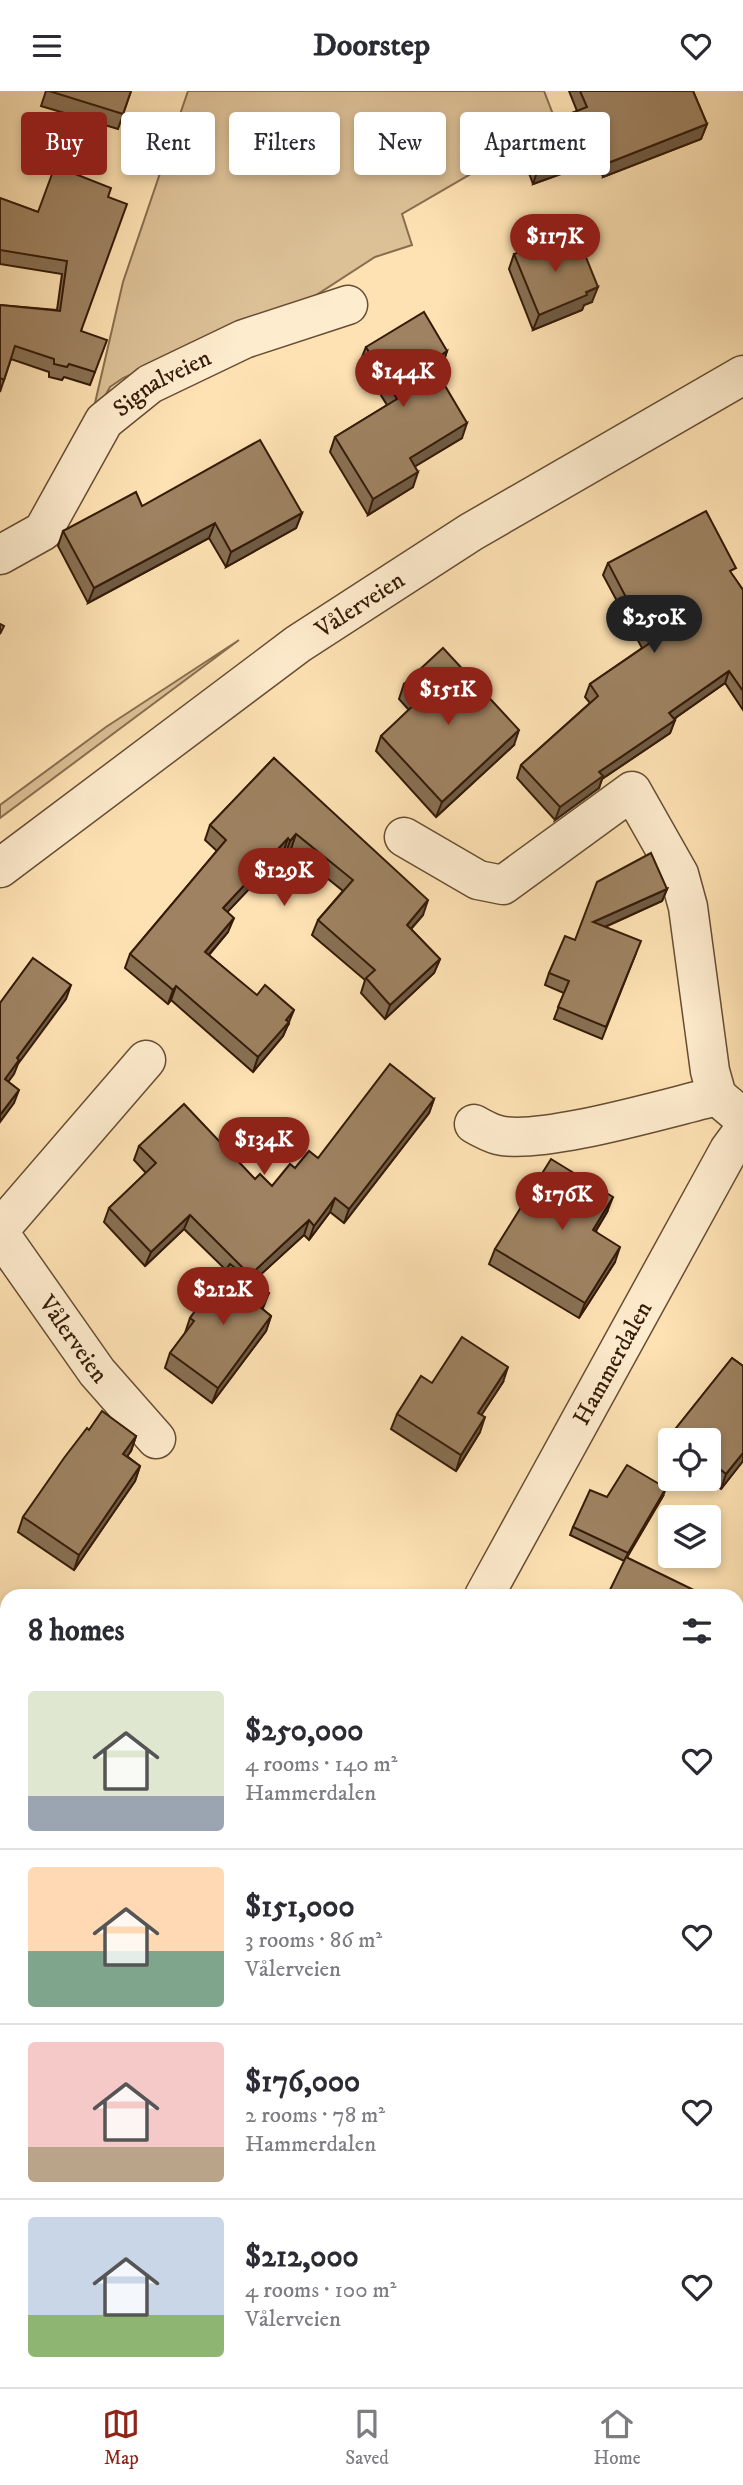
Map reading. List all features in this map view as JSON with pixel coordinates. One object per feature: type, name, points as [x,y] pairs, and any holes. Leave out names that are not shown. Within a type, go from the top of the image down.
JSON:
[{"type":"street","name":"Signalveien","points":[[0,555],[43,531],[104,421],[150,384],[244,339],[348,305]]},
{"type":"street","name":"Vålerveien","points":[[0,868],[299,644],[471,532],[743,375]]},
{"type":"street","points":[[404,837],[478,880],[503,885],[632,791],[679,874],[688,907],[710,1071],[730,1107],[526,1136],[499,1136],[474,1124]]},
{"type":"street","name":"Vålerveien","points":[[146,1060],[0,1231],[97,1372],[156,1439]]},
{"type":"street","name":"Hammerdalen","points":[[488,1589],[729,1150],[743,1131]]},
{"type":"shaded area","points":[[188,91],[544,91],[552,112],[460,112],[460,175],[469,175],[402,214],[412,245],[375,257],[287,314],[176,354],[123,378],[110,387],[100,405],[95,403],[123,282],[159,175],[215,175],[215,112],[181,112]]},
{"type":"shaded area","points":[[239,640],[0,818],[0,805],[106,727]]},
{"type":"building","points":[[49,91],[131,91],[121,113]]},
{"type":"building","points":[[580,91],[693,91],[707,124],[610,162],[610,112],[575,112],[587,107]]},
{"type":"building","points":[[52,175],[78,175],[111,188],[108,197],[127,204],[81,331],[107,340],[95,372],[69,364],[67,367],[54,364],[54,359],[15,346],[4,380],[0,378],[0,305],[60,311],[67,261],[0,250],[0,198],[38,212]]},
{"type":"building","points":[[563,235],[571,255],[583,250],[598,287],[586,292],[587,295],[539,315],[514,254]]},
{"type":"building","points":[[424,312],[447,351],[431,362],[467,423],[410,458],[418,472],[373,499],[335,437],[397,399],[366,347]]},
{"type":"building","points":[[260,440],[302,513],[231,552],[215,523],[94,588],[63,531],[136,492],[142,506]]},
{"type":"building","points":[[706,511],[736,568],[730,571],[743,590],[743,691],[729,671],[669,713],[675,720],[599,772],[603,776],[560,807],[521,765],[598,696],[590,684],[650,643],[608,563]]},
{"type":"building","points":[[443,648],[519,730],[442,802],[381,736],[419,700],[404,684]]},
{"type":"building","points":[[274,758],[428,900],[407,925],[440,959],[390,1005],[366,978],[375,970],[318,920],[353,880],[296,834],[290,841],[288,838],[223,908],[234,918],[205,952],[257,995],[265,985],[294,1010],[286,1020],[289,1022],[258,1057],[176,986],[173,990],[130,954],[226,840],[210,825]]},
{"type":"building","points":[[651,853],[667,889],[593,922],[641,941],[606,1027],[558,1007],[569,981],[549,973],[565,936],[575,940],[597,882]]},
{"type":"building","points":[[33,958],[71,985],[17,1058],[19,1060],[5,1079],[19,1090],[0,1115],[0,1003]]},
{"type":"building","points":[[390,1064],[434,1099],[349,1209],[335,1198],[314,1226],[309,1220],[250,1275],[190,1215],[151,1252],[109,1208],[156,1163],[139,1146],[184,1104],[255,1179],[260,1174],[272,1186],[290,1164],[295,1168],[309,1151],[318,1158]]},
{"type":"building","points":[[551,1159],[613,1197],[593,1230],[620,1247],[585,1303],[495,1249]]},
{"type":"building","points":[[230,1264],[269,1293],[259,1306],[271,1316],[218,1388],[170,1353],[194,1321],[190,1318]]},
{"type":"building","points":[[462,1337],[508,1367],[478,1413],[485,1417],[461,1455],[397,1414],[421,1376],[432,1383]]},
{"type":"building","points":[[732,1358],[743,1366],[743,1453],[726,1474],[721,1470],[721,1428],[676,1428]]},
{"type":"building","points":[[102,1411],[136,1436],[123,1454],[140,1466],[79,1555],[23,1517],[64,1458]]},
{"type":"building","points":[[627,1465],[658,1483],[658,1491],[664,1491],[628,1553],[573,1527],[590,1490],[607,1497]]},
{"type":"building","points":[[626,1557],[692,1589],[610,1589]]}]
